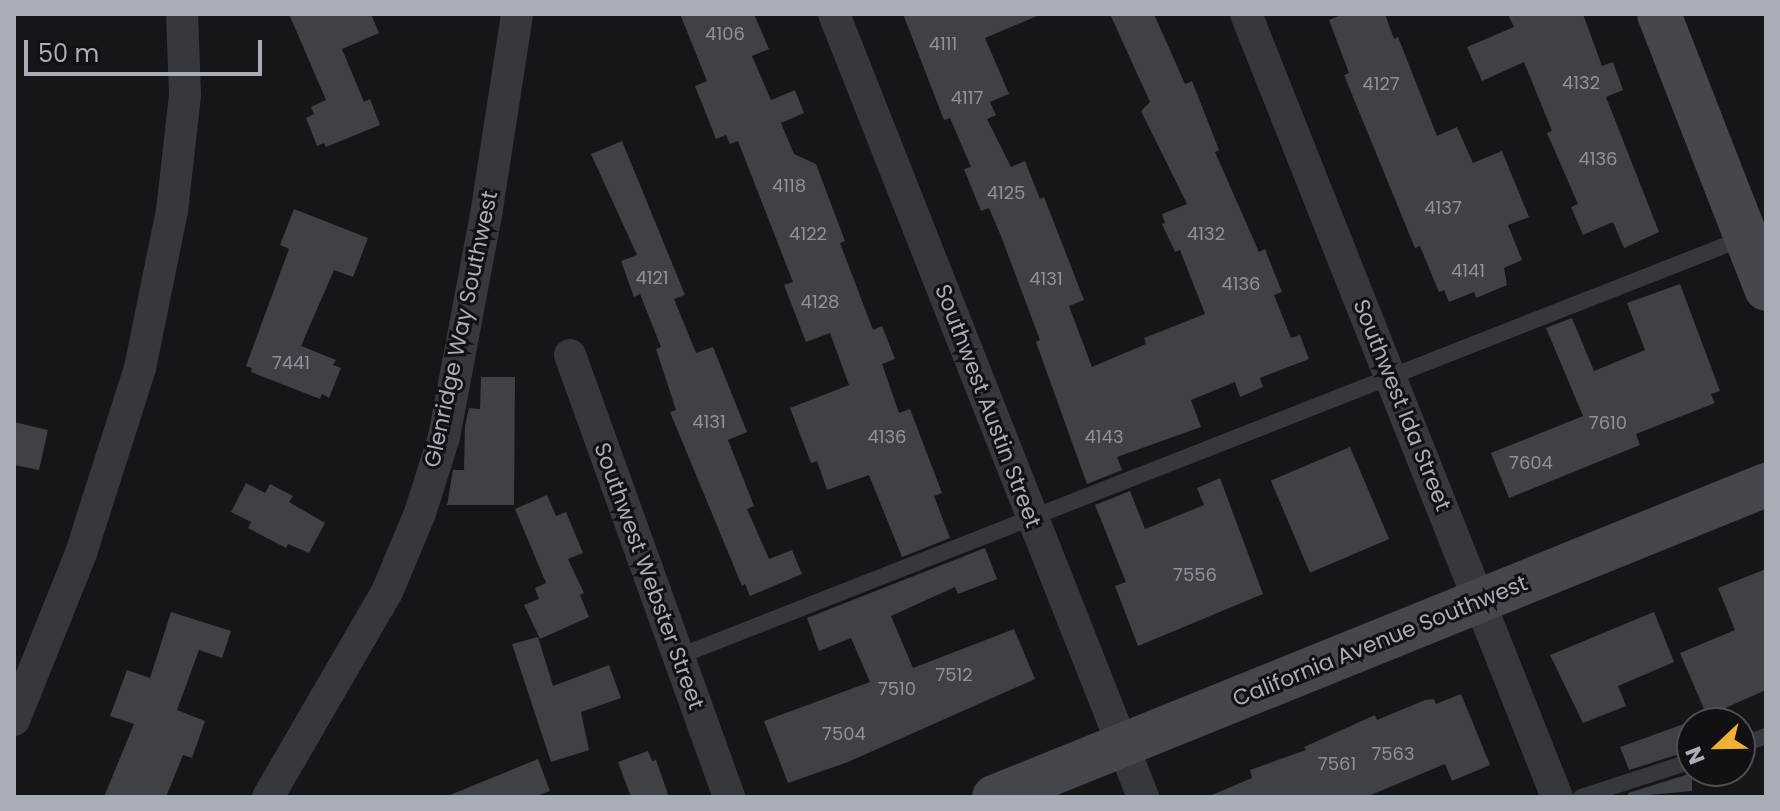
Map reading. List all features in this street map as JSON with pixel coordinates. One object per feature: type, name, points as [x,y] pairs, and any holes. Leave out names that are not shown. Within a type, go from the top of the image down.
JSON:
[{"type":"main road","points":[[1659,14],[1756,233],[1766,289]]},
{"type":"main road","name":"California Avenue Southwest","points":[[994,797],[1766,485]]},
{"type":"street","points":[[14,720],[81,553],[140,368],[172,211],[185,95],[182,14]]},
{"type":"street","name":"Glenridge Way Southwest","points":[[268,797],[387,592],[420,513],[444,437],[486,215],[517,14]]},
{"type":"street","name":"Southwest Austin Street","points":[[834,14],[1143,797]]},
{"type":"street","name":"Southwest Ida Street","points":[[1246,14],[1557,797]]},
{"type":"street","name":"Southwest Webster Street","points":[[570,355],[729,797]]},
{"type":"lane","points":[[677,657],[1756,233]]},
{"type":"lane","points":[[1581,797],[1676,766]]},
{"type":"building","points":[[289,14],[371,14],[379,33],[342,49],[364,102],[370,99],[380,125],[326,147],[324,143],[317,146],[306,118],[314,114],[311,107],[326,100]]},
{"type":"building","points":[[680,14],[754,14],[769,49],[752,56],[771,100],[795,90],[804,113],[781,123],[794,154],[816,164],[845,241],[840,243],[873,330],[882,326],[895,359],[882,364],[899,413],[910,409],[942,493],[934,496],[950,538],[902,557],[869,475],[827,490],[817,461],[811,463],[790,408],[849,385],[830,333],[806,342],[784,285],[793,282],[738,141],[730,144],[726,135],[716,139],[695,86],[707,81]]},
{"type":"building","points":[[903,14],[1042,14],[985,38],[1009,94],[990,102],[996,115],[987,119],[1011,167],[1025,161],[1040,199],[1044,197],[1084,300],[1069,306],[1092,367],[1146,344],[1144,338],[1205,314],[1180,250],[1175,252],[1162,224],[1165,223],[1162,214],[1187,204],[1141,111],[1150,102],[1110,14],[1154,14],[1185,84],[1192,81],[1219,150],[1215,152],[1259,252],[1265,249],[1282,292],[1274,295],[1291,338],[1300,335],[1309,359],[1260,378],[1263,387],[1240,397],[1235,382],[1191,400],[1201,427],[1117,457],[1122,470],[1087,484],[1036,342],[1040,340],[1001,236],[989,208],[981,211],[964,169],[971,167],[950,118],[944,120]]},
{"type":"building","points":[[1344,14],[1385,14],[1394,39],[1398,37],[1437,136],[1457,127],[1473,163],[1502,151],[1529,217],[1508,225],[1522,260],[1504,268],[1507,285],[1476,298],[1474,292],[1449,302],[1444,290],[1439,292],[1420,246],[1415,248],[1344,75],[1349,73],[1329,20]]},
{"type":"building","points":[[1508,14],[1583,14],[1602,66],[1613,62],[1623,90],[1606,97],[1659,232],[1624,248],[1613,222],[1583,235],[1571,207],[1578,204],[1547,133],[1552,131],[1524,62],[1482,81],[1467,47],[1514,27]]},
{"type":"building","points":[[622,141],[685,295],[674,299],[696,353],[713,347],[747,432],[728,440],[754,506],[747,509],[769,559],[792,550],[802,574],[750,596],[745,584],[742,586],[670,412],[676,410],[656,349],[661,347],[640,294],[634,297],[621,261],[637,255],[591,154]]},
{"type":"building","points":[[294,209],[368,238],[353,277],[334,270],[301,346],[336,360],[333,365],[341,368],[329,398],[322,394],[320,399],[251,372],[252,368],[246,366],[289,249],[280,245]]},
{"type":"building","points":[[1680,284],[1720,391],[1711,394],[1715,403],[1636,434],[1640,445],[1509,498],[1491,453],[1583,416],[1546,328],[1572,318],[1594,371],[1645,350],[1627,303]]},
{"type":"building","points":[[481,377],[515,377],[514,505],[447,505],[453,470],[464,470],[465,426],[469,408],[480,409]]},
{"type":"building","points":[[14,422],[48,430],[39,470],[14,465]]},
{"type":"building","points":[[1350,447],[1389,539],[1310,573],[1271,481]]},
{"type":"building","points":[[1220,478],[1263,594],[1138,646],[1115,586],[1126,582],[1095,505],[1130,491],[1145,529],[1204,505],[1197,488]]},
{"type":"building","points":[[246,483],[265,493],[270,484],[293,496],[289,502],[325,523],[309,553],[288,544],[286,548],[248,528],[251,522],[231,512]]},
{"type":"building","points":[[547,495],[556,516],[566,512],[583,553],[568,559],[584,593],[580,595],[589,617],[540,639],[524,605],[539,599],[535,588],[546,583],[515,509]]},
{"type":"building","points":[[985,548],[997,579],[958,594],[955,587],[891,616],[913,668],[1014,629],[1035,679],[848,762],[788,783],[764,721],[870,682],[851,638],[819,651],[807,618]]},
{"type":"building","points":[[1766,569],[1766,690],[1727,707],[1703,707],[1680,653],[1735,630],[1718,588]]},
{"type":"building","points":[[171,612],[231,631],[222,658],[199,650],[177,710],[205,721],[192,758],[183,755],[166,797],[104,797],[134,724],[110,716],[127,670],[150,678]]},
{"type":"building","points":[[1654,612],[1674,662],[1618,686],[1626,706],[1583,723],[1550,655]]},
{"type":"building","points":[[538,637],[553,686],[609,665],[621,698],[581,712],[589,750],[551,762],[512,644]]},
{"type":"building","points":[[1461,694],[1490,765],[1452,781],[1445,764],[1366,797],[1207,797],[1252,778],[1250,770],[1306,750],[1304,747],[1375,715],[1377,720],[1425,700],[1434,699],[1436,704]]},
{"type":"building","points":[[1676,727],[1676,755],[1629,770],[1620,747]]},
{"type":"building","points":[[648,751],[652,761],[656,760],[669,797],[631,797],[618,762]]},
{"type":"building","points":[[538,759],[550,791],[534,797],[445,797]]},
{"type":"building","points":[[1676,778],[1676,787],[1692,787],[1692,791],[1628,797],[1628,793]]}]
